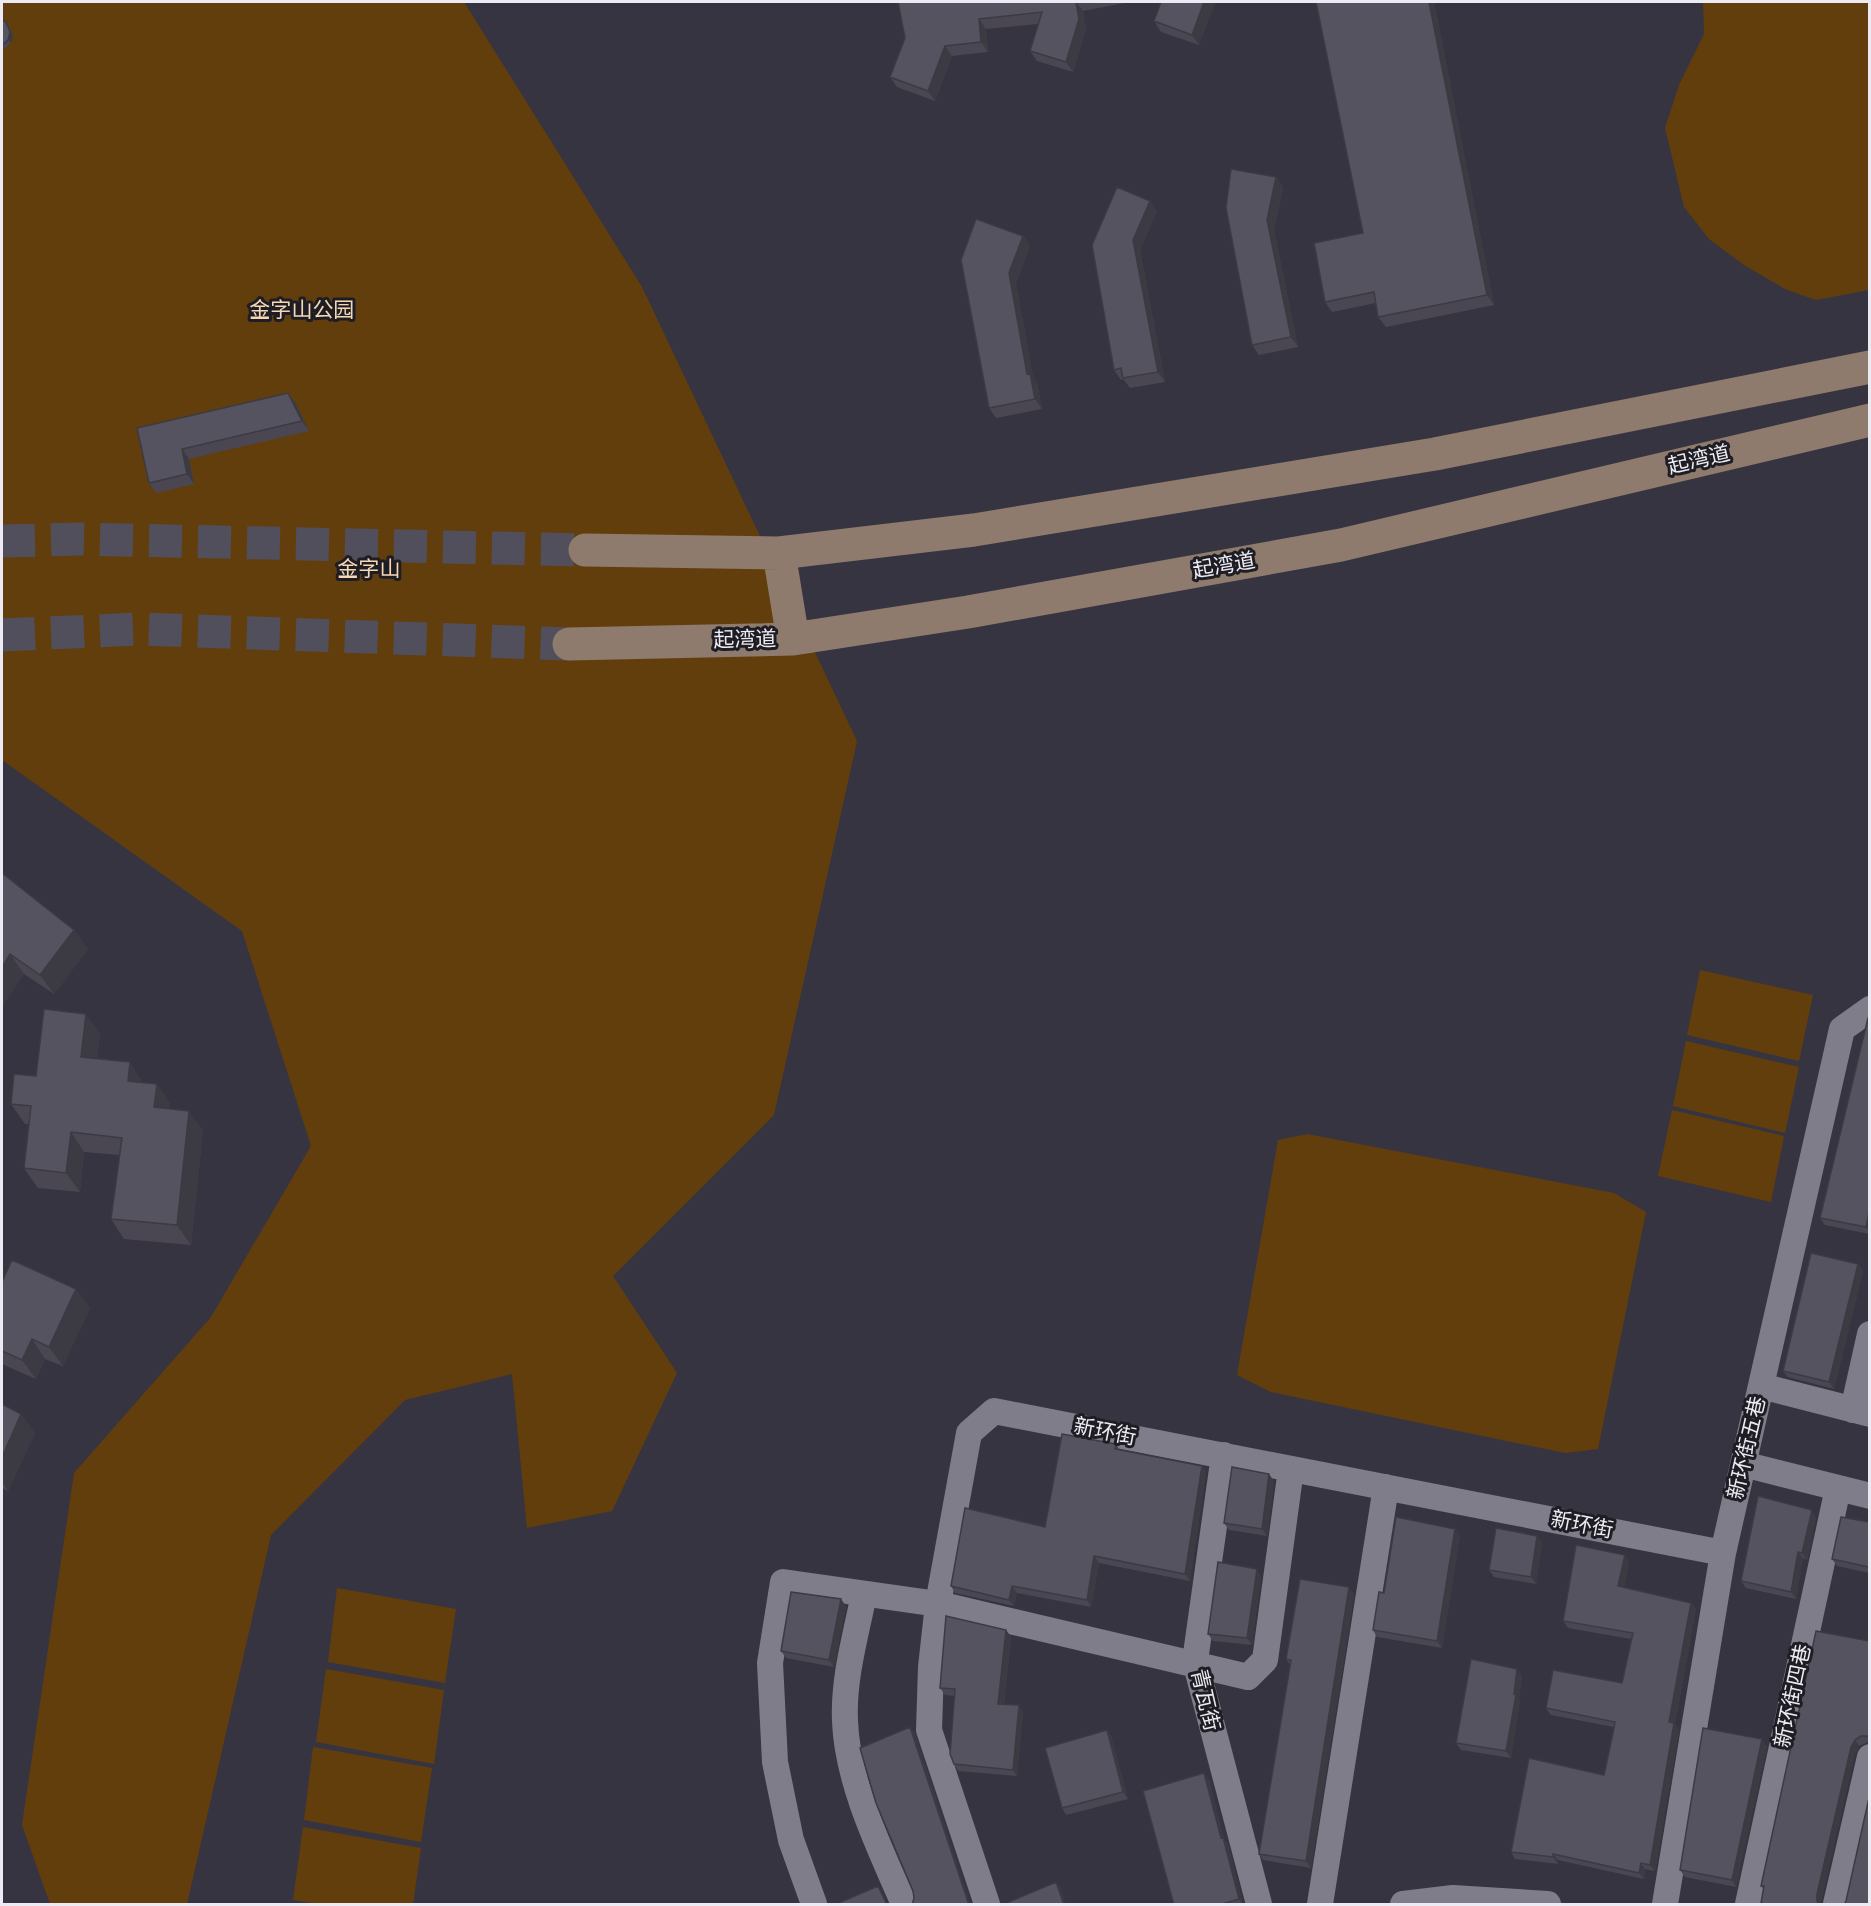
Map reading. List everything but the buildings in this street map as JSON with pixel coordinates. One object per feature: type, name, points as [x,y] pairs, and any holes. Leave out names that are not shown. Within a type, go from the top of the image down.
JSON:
[{"type":"main road","points":[[585,550],[779,552],[974,530],[1435,454],[1869,367]]},
{"type":"main road","name":"起湾道","points":[[569,644],[794,639],[968,612],[1341,545],[1869,420]]},
{"type":"main road","points":[[779,552],[794,639]]},
{"type":"street","name":"新环街五巷","points":[[1665,1905],[1723,1553],[1842,1029],[1869,1009]]},
{"type":"street","points":[[1761,1386],[1861,1412],[1869,1334]]},
{"type":"street","name":"新环街","points":[[987,1905],[929,1730],[931,1667],[938,1604],[969,1433],[994,1411],[1723,1553]]},
{"type":"street","name":"青瓦街","points":[[1224,1455],[1196,1665],[1259,1905]]},
{"type":"street","points":[[1743,1464],[1869,1496]]},
{"type":"street","points":[[814,1905],[791,1840],[775,1762],[770,1663],[783,1582],[938,1604],[1248,1677],[1265,1660],[1292,1469]]},
{"type":"street","points":[[1320,1905],[1386,1487]]},
{"type":"street","name":"新环街四巷","points":[[1748,1905],[1838,1488]]},
{"type":"street","points":[[864,1594],[847,1680],[845,1721],[850,1764],[874,1834],[904,1905]]},
{"type":"street","points":[[1836,1905],[1869,1757]]},
{"type":"street","points":[[1402,1905],[1453,1898],[1548,1905]]},
{"type":"green space","name":"金字山","points":[[2,2],[464,2],[642,287],[857,741],[774,1115],[613,1276],[677,1373],[612,1511],[527,1528],[512,1374],[405,1400],[271,1535],[187,1904],[50,1904],[22,1825],[74,1473],[211,1317],[311,1146],[242,931],[2,760]]},
{"type":"green space","points":[[1703,2],[1869,2],[1869,290],[1816,300],[1785,289],[1744,265],[1709,239],[1684,207],[1665,128],[1679,85],[1704,34]]},
{"type":"green space","points":[[1700,970],[1813,995],[1799,1061],[1687,1035]]},
{"type":"green space","points":[[1686,1041],[1799,1067],[1785,1133],[1673,1106]]},
{"type":"green space","points":[[1672,1110],[1784,1136],[1771,1202],[1658,1176]]},
{"type":"green space","points":[[1307,1134],[1614,1193],[1646,1212],[1598,1449],[1565,1453],[1271,1392],[1237,1375],[1278,1140]]},
{"type":"green space","points":[[337,1588],[456,1609],[445,1683],[328,1662]]},
{"type":"green space","points":[[326,1669],[444,1690],[434,1764],[316,1742]]},
{"type":"green space","points":[[313,1747],[432,1768],[421,1842],[304,1820]]},
{"type":"green space","points":[[303,1827],[421,1848],[413,1904],[317,1904],[293,1900]]},
{"type":"tunnel","points":[[2,541],[79,539],[585,550]]},
{"type":"tunnel","points":[[2,635],[139,629],[569,644]]},
{"type":"park label","name":"金字山公园","points":[[302,310]]}]
